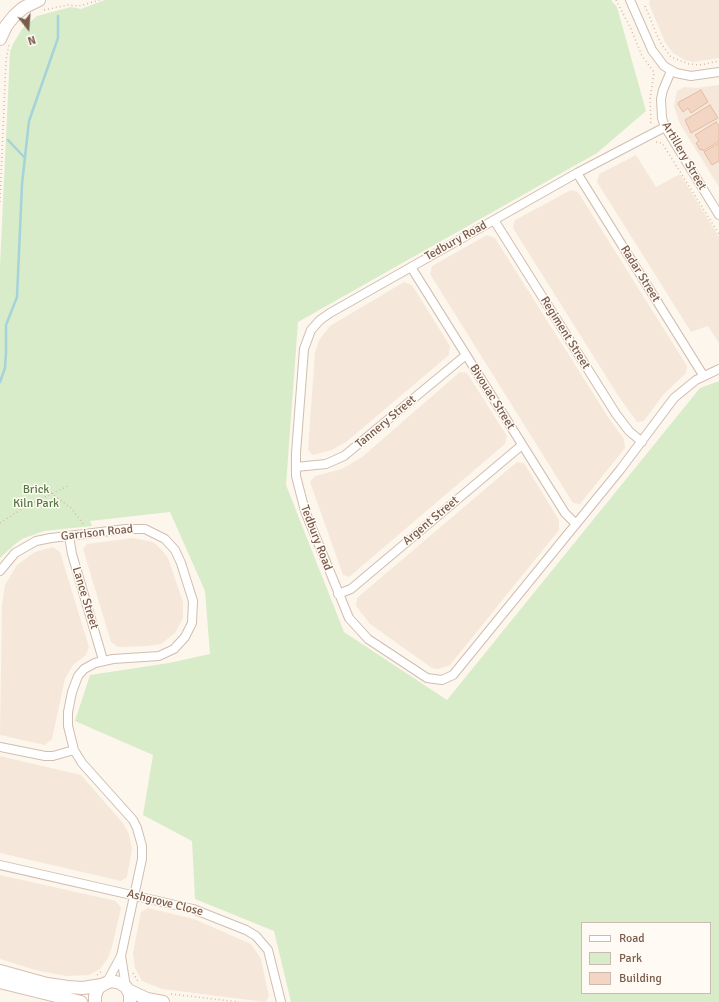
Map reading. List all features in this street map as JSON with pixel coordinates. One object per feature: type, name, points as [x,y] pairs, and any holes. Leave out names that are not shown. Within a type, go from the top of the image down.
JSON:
[{"type":"street","points":[[630,0],[655,56],[671,71],[691,76],[719,72]]},
{"type":"street","points":[[5,41],[3,24],[23,8],[40,5]]},
{"type":"street","name":"Artillery Street","points":[[671,71],[661,99],[662,118],[665,127],[719,215]]},
{"type":"street","name":"Tedbury Road","points":[[665,127],[577,173],[330,312],[311,330],[304,349],[296,467],[301,497],[338,594],[349,618],[368,639],[427,678],[442,680],[456,673],[642,442],[674,398],[689,384],[704,375],[719,369]]},
{"type":"street","name":"Radar Street","points":[[577,173],[704,375]]},
{"type":"street","name":"Regiment Street","points":[[494,220],[616,414],[629,430],[642,442]]},
{"type":"street","name":"Bivouac Street","points":[[411,267],[565,513],[576,524]]},
{"type":"street","name":"Tannery Street","points":[[296,467],[326,464],[344,456],[466,355]]},
{"type":"street","name":"Argent Street","points":[[338,594],[351,588],[522,444]]},
{"type":"street","name":"Garrison Road","points":[[0,571],[15,553],[28,544],[44,539],[136,529],[152,531],[165,539],[175,550],[181,562],[194,609],[192,623],[186,637],[174,649],[163,654],[151,657],[103,660],[84,669],[74,683],[67,719],[69,734],[74,750],[82,763],[122,806],[137,828],[142,846],[142,859],[121,956],[128,993]]},
{"type":"street","name":"Lance Street","points":[[69,536],[72,554],[103,660]]},
{"type":"street","points":[[0,747],[45,756],[53,756],[74,750]]},
{"type":"street","name":"Ashgrove Close","points":[[0,865],[193,909],[246,930],[256,936],[268,950],[281,1002]]},
{"type":"street","name":"Garrison Road","points":[[101,981],[121,956]]},
{"type":"street","points":[[0,971],[47,984],[68,988],[83,988],[101,981],[116,982],[128,993],[147,999],[165,998]]},
{"type":"street","points":[[95,1002],[96,992],[101,981]]},
{"type":"street","points":[[0,982],[80,1002]]},
{"type":"path","points":[[40,5],[79,6],[100,0]]},
{"type":"path","points":[[616,0],[631,29],[642,56],[654,72],[650,100],[651,118],[648,126],[649,129]]},
{"type":"path","points":[[645,6],[663,47],[671,57],[689,64],[700,65],[719,61]]},
{"type":"path","points":[[0,202],[6,60],[5,41]]},
{"type":"path","points":[[653,139],[654,142],[662,143],[719,234]]},
{"type":"path","points":[[0,523],[51,493],[68,486]]},
{"type":"path","points":[[51,493],[77,515],[86,528]]},
{"type":"path","points":[[101,981],[106,967]]},
{"type":"path","points":[[128,973],[133,973],[142,986]]},
{"type":"path","points":[[165,998],[239,1002]]},
{"type":"shaded area","points":[[650,0],[719,0],[719,58],[694,62],[685,60],[673,53],[665,42],[649,4]]},
{"type":"shaded area","points":[[719,85],[719,187],[680,124],[674,106],[677,91],[684,87],[696,88]]},
{"type":"shaded area","points":[[636,155],[656,187],[680,174],[719,237],[719,343],[708,326],[691,332],[597,182],[599,174]]},
{"type":"shaded area","points":[[571,190],[578,192],[687,366],[686,373],[663,395],[644,421],[637,422],[619,397],[513,228],[515,220]]},
{"type":"shaded area","points":[[487,235],[495,238],[608,417],[624,439],[625,448],[580,504],[573,503],[430,274],[432,266]]},
{"type":"shaded area","points":[[404,282],[412,285],[450,346],[449,355],[346,442],[332,450],[313,455],[308,450],[315,353],[319,340],[330,326]]},
{"type":"shaded area","points":[[460,372],[467,373],[507,436],[505,444],[349,577],[343,575],[310,482],[315,476],[342,469],[362,457]]},
{"type":"shaded area","points":[[517,462],[524,463],[559,520],[559,530],[450,665],[438,669],[432,668],[370,624],[356,606],[357,598]]},
{"type":"shaded area","points":[[133,538],[153,542],[168,558],[183,602],[183,618],[175,633],[161,644],[118,647],[111,642],[83,549],[87,544]]},
{"type":"shaded area","points":[[53,547],[60,552],[89,647],[86,655],[73,665],[65,679],[52,739],[45,745],[0,735],[2,605],[5,585],[17,565],[35,552]]},
{"type":"shaded area","points":[[0,756],[81,775],[123,823],[129,834],[132,849],[127,877],[121,881],[0,853]]},
{"type":"shaded area","points":[[0,875],[116,901],[121,908],[112,947],[108,958],[100,969],[89,975],[66,976],[35,970],[0,959]]},
{"type":"shaded area","points":[[148,908],[194,919],[251,944],[261,959],[269,997],[265,1002],[162,989],[142,981],[135,968],[133,953],[141,912]]},
{"type":"green space","name":"Brick Kiln Park","points":[[105,0],[611,0],[617,7],[646,111],[597,153],[298,322],[286,485],[344,632],[447,700],[700,388],[719,381],[719,1002],[291,1002],[274,931],[195,899],[192,841],[143,815],[153,755],[75,721],[90,675],[169,663],[210,654],[205,591],[170,512],[90,521],[92,526],[44,531],[22,539],[0,558],[0,266],[10,52],[22,29],[37,16],[71,7],[81,9]]},
{"type":"building","points":[[701,90],[708,102],[691,113],[688,108],[683,112],[678,104],[679,102]]},
{"type":"building","points":[[710,105],[718,118],[691,133],[685,120]]},
{"type":"building","points":[[716,122],[719,126],[719,141],[703,151],[702,149],[700,150],[696,143],[699,141],[695,135]]},
{"type":"building","points":[[719,143],[719,161],[712,165],[704,152]]},
{"type":"waterway","points":[[0,382],[5,368],[6,325],[17,297],[22,184],[29,121],[58,38],[58,16]]},
{"type":"waterway","points":[[8,140],[25,158]]}]
